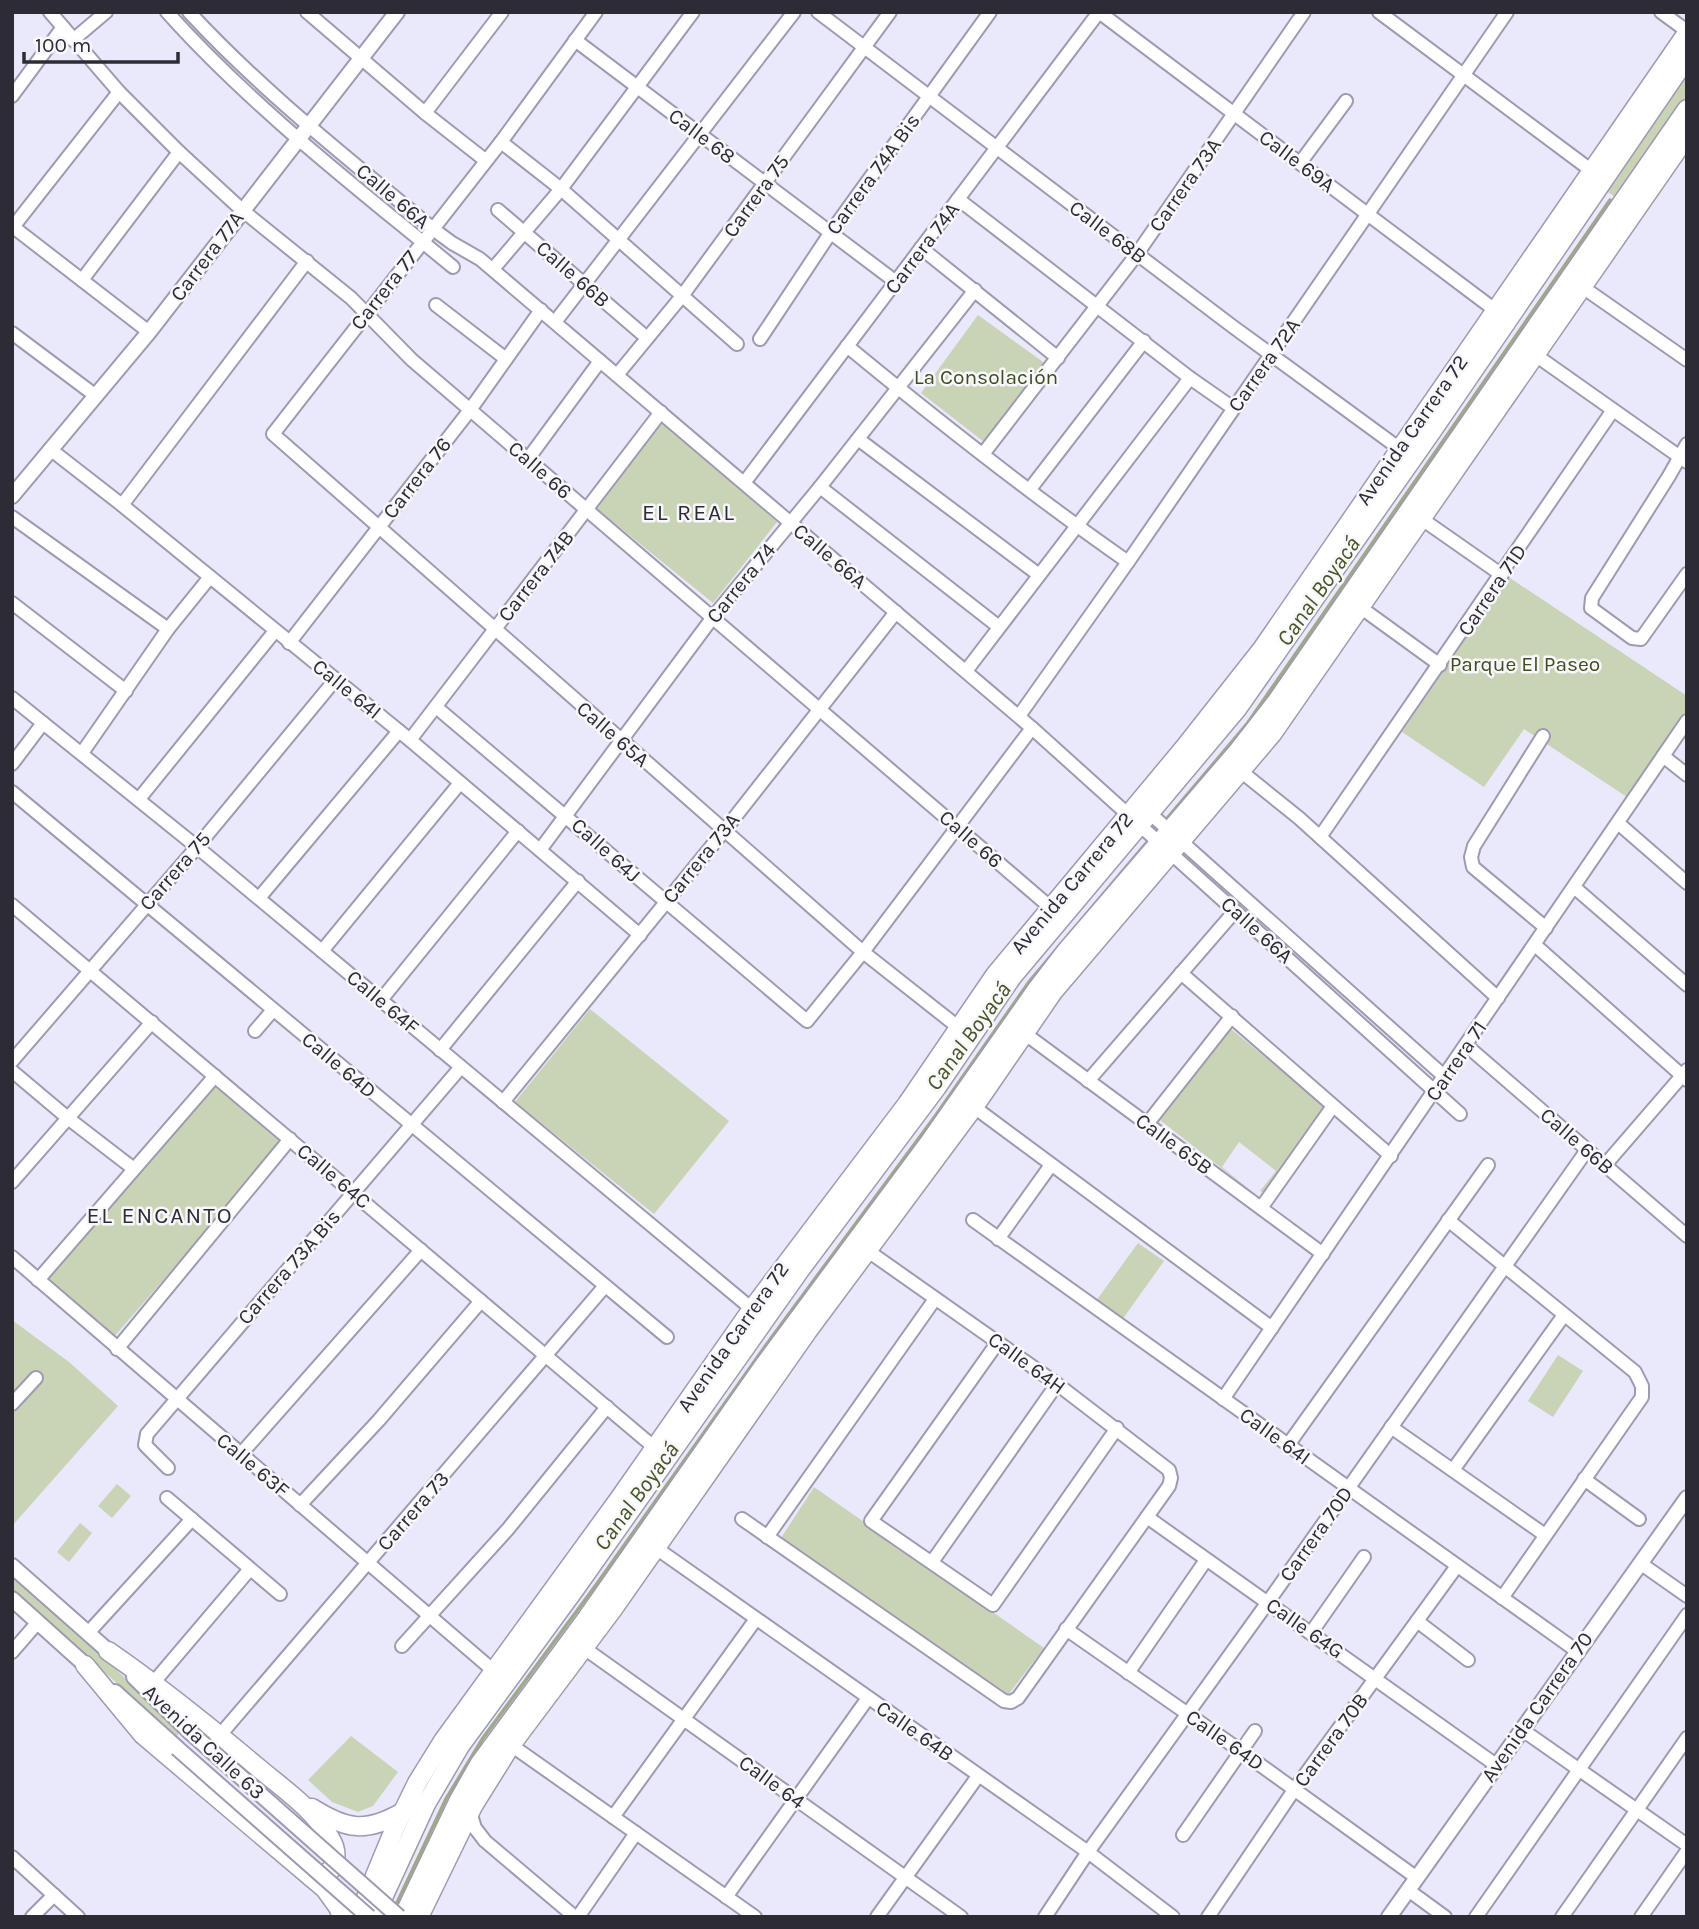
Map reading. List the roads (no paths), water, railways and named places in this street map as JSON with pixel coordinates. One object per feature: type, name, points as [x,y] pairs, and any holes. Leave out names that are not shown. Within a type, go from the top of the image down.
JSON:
[{"type":"highway","name":"Avenida Carrera 72","points":[[419,1917],[470,1812],[511,1745],[929,1170],[1075,964],[1262,649],[1687,32]]},
{"type":"highway","name":"Avenida Carrera 72","points":[[401,1917],[458,1800],[480,1763],[587,1618],[752,1382],[901,1181],[1155,828],[1687,58]]},
{"type":"highway","name":"Avenida Carrera 72","points":[[371,1917],[447,1765],[1012,977],[1277,702],[1364,572],[1687,109]]},
{"type":"highway","name":"Avenida Carrera 72","points":[[358,1917],[402,1812],[443,1741],[619,1499],[752,1309],[907,1104],[995,975],[1050,907],[1155,828],[1272,734],[1687,136]]},
{"type":"highway","points":[[1541,272],[1550,231]]},
{"type":"highway","points":[[1581,286],[1586,255]]},
{"type":"highway","points":[[1364,572],[1391,564]]},
{"type":"highway","points":[[902,1134],[907,1104]]},
{"type":"highway","points":[[901,1181],[929,1170]]},
{"type":"highway","points":[[839,1192],[867,1182]]},
{"type":"highway","points":[[752,1382],[752,1410]]},
{"type":"highway","points":[[615,1531],[619,1499]]},
{"type":"highway","points":[[537,1613],[575,1589]]},
{"type":"highway","points":[[108,1651],[154,1682],[220,1735],[317,1821],[334,1845],[334,1867],[329,1872],[312,1878]]},
{"type":"highway","points":[[85,1665],[148,1740],[312,1878],[333,1898],[342,1917]]},
{"type":"highway","points":[[287,1792],[329,1818],[353,1827],[374,1825],[402,1812]]},
{"type":"main road","name":"Carrera 77A","points":[[12,496],[149,332],[397,12]]},
{"type":"main road","name":"Avenida Carrera 70","points":[[1389,1917],[1687,1498]]},
{"type":"main road","name":"Avenida Calle 63","points":[[12,1566],[108,1651],[190,1732],[401,1917]]},
{"type":"main road","name":"Avenida Calle 63","points":[[12,1599],[177,1748],[371,1917]]},
{"type":"street","name":"Calle 66","points":[[50,12],[119,92],[242,210],[307,261],[367,313],[412,360],[1050,907]]},
{"type":"street","points":[[73,40],[106,12]]},
{"type":"street","name":"Calle 66A","points":[[167,12],[216,64],[299,138],[453,267]]},
{"type":"street","name":"Calle 66A","points":[[189,12],[234,60],[309,126],[432,229],[480,259],[541,310],[1032,728],[1155,828],[1445,1077]]},
{"type":"street","points":[[307,12],[425,113],[485,160]]},
{"type":"street","points":[[425,113],[502,12]]},
{"type":"street","name":"Carrera 77","points":[[273,434],[501,142],[596,12]]},
{"type":"street","points":[[493,270],[561,189],[693,12]]},
{"type":"street","points":[[555,322],[794,12]]},
{"type":"street","name":"Calle 68B","points":[[818,12],[1271,355],[1400,449]]},
{"type":"street","name":"Carrera 75","points":[[617,375],[682,296],[890,12]]},
{"type":"street","name":"Carrera 74A Bis","points":[[760,339],[831,232],[990,12]]},
{"type":"street","name":"Calle 69A","points":[[1099,12],[1495,310]]},
{"type":"street","name":"Carrera 74A","points":[[744,483],[1099,12]]},
{"type":"street","name":"Carrera 73A","points":[[983,454],[1137,254],[1304,12]]},
{"type":"street","points":[[1379,12],[1592,171]]},
{"type":"street","name":"Carrera 72A","points":[[1018,716],[1128,562],[1507,12]]},
{"type":"street","points":[[1661,12],[1687,32]]},
{"type":"street","points":[[12,96],[63,27]]},
{"type":"street","name":"Calle 68","points":[[575,40],[895,282]]},
{"type":"street","points":[[119,92],[13,227],[149,332]]},
{"type":"street","points":[[1300,163],[1346,101]]},
{"type":"street","points":[[501,142],[561,189],[737,344]]},
{"type":"street","points":[[82,280],[179,152]]},
{"type":"street","points":[[958,199],[1190,378],[1233,408]]},
{"type":"street","name":"Calle 66B","points":[[498,210],[647,338]]},
{"type":"street","points":[[921,248],[1058,358]]},
{"type":"street","points":[[122,505],[307,261]]},
{"type":"street","points":[[1581,286],[1687,360]]},
{"type":"street","name":"Carrera 74","points":[[540,850],[713,617],[820,487],[975,290]]},
{"type":"street","points":[[436,305],[506,359]]},
{"type":"street","name":"Carrera 76","points":[[289,643],[470,410],[541,310]]},
{"type":"street","points":[[14,339],[96,396]]},
{"type":"street","points":[[1030,489],[1144,341]]},
{"type":"street","points":[[847,346],[983,454],[1128,562]]},
{"type":"street","points":[[1534,354],[1683,460]]},
{"type":"street","points":[[528,459],[600,361]]},
{"type":"street","points":[[966,671],[1190,378]]},
{"type":"street","name":"Carrera 71D","points":[[1320,837],[1613,410]]},
{"type":"street","name":"Carrera 74B","points":[[410,740],[661,412]]},
{"type":"street","name":"Calle 65A","points":[[273,434],[863,952],[958,1027]]},
{"type":"street","points":[[858,439],[1040,575]]},
{"type":"street","points":[[1687,444],[1683,460],[1592,598],[1591,608],[1637,639],[1645,636],[1687,574]]},
{"type":"street","name":"Calle 64I","points":[[50,449],[410,740],[640,934]]},
{"type":"street","points":[[820,487],[999,626]]},
{"type":"street","points":[[12,517],[167,629]]},
{"type":"street","points":[[1429,524],[1502,575]]},
{"type":"street","points":[[82,753],[167,629],[210,577]]},
{"type":"street","points":[[12,603],[126,691]]},
{"type":"street","points":[[1360,607],[1440,665]]},
{"type":"street","name":"Carrera 73A","points":[[503,1102],[724,831],[896,612]]},
{"type":"street","points":[[139,799],[275,631]]},
{"type":"street","name":"Carrera 75","points":[[12,1060],[197,847],[335,680]]},
{"type":"street","name":"Calle 64F","points":[[12,698],[259,898],[752,1309]]},
{"type":"street","name":"Calle 64J","points":[[436,707],[807,1021],[863,952]]},
{"type":"street","name":"Carrera 71","points":[[1223,1399],[1687,721]]},
{"type":"street","points":[[12,764],[43,723]]},
{"type":"street","points":[[863,952],[1032,728]]},
{"type":"street","points":[[259,898],[399,731]]},
{"type":"street","points":[[1543,736],[1474,846],[1471,858],[1473,867],[1546,928]]},
{"type":"street","points":[[1663,755],[1687,775]]},
{"type":"street","points":[[1248,777],[1299,818],[1498,998]]},
{"type":"street","points":[[322,951],[460,782]]},
{"type":"street","name":"Calle 64D","points":[[12,792],[667,1336]]},
{"type":"street","points":[[1618,822],[1687,883]]},
{"type":"street","name":"Calle 66A","points":[[1155,828],[1236,911],[1461,1114]]},
{"type":"street","points":[[381,1000],[518,831]]},
{"type":"street","points":[[440,1050],[578,881]]},
{"type":"street","points":[[1574,887],[1687,985]]},
{"type":"street","name":"Calle 64C","points":[[12,905],[655,1448]]},
{"type":"street","points":[[1088,1081],[1236,911]]},
{"type":"street","points":[[1535,945],[1685,1075],[1605,1165]]},
{"type":"street","points":[[1181,973],[1391,1156]]},
{"type":"street","points":[[255,1031],[273,1010]]},
{"type":"street","points":[[1147,1124],[1232,1016]]},
{"type":"street","points":[[12,1182],[152,1023]]},
{"type":"street","name":"Calle 65B","points":[[1024,1033],[1323,1254]]},
{"type":"street","name":"Calle 66B","points":[[1467,1046],[1687,1237]]},
{"type":"street","name":"Carrera 73A Bis","points":[[168,1468],[145,1445],[144,1439],[461,1067]]},
{"type":"street","points":[[12,1071],[134,1170]]},
{"type":"street","points":[[38,1280],[215,1076]]},
{"type":"street","points":[[1261,1208],[1333,1106]]},
{"type":"street","points":[[974,1107],[1272,1328]]},
{"type":"street","points":[[117,1349],[290,1139]]},
{"type":"street","name":"Carrera 70D","points":[[1045,1917],[1587,1150]]},
{"type":"street","points":[[1288,1445],[1488,1164]]},
{"type":"street","points":[[998,1239],[1052,1165]]},
{"type":"street","name":"Calle 64I","points":[[973,1220],[1577,1651]]},
{"type":"street","points":[[1448,1220],[1635,1372],[1642,1385],[1642,1397],[1502,1598]]},
{"type":"street","points":[[240,1455],[421,1250]]},
{"type":"street","name":"Calle 64H","points":[[868,1251],[1057,1384],[1169,1470],[1169,1486],[1147,1517]]},
{"type":"street","name":"Calle 63F","points":[[12,1257],[495,1672]]},
{"type":"street","name":"Carrera 73","points":[[220,1735],[605,1286]]},
{"type":"street","points":[[767,1537],[935,1299]]},
{"type":"street","points":[[300,1505],[379,1420],[481,1301]]},
{"type":"street","points":[[1453,1470],[1563,1315]]},
{"type":"street","points":[[998,1342],[871,1521],[993,1605],[1117,1428]]},
{"type":"street","points":[[12,1404],[36,1378]]},
{"type":"street","points":[[932,1562],[1057,1384]]},
{"type":"street","points":[[402,1646],[508,1529],[607,1406]]},
{"type":"street","points":[[1391,1427],[1545,1535]]},
{"type":"street","points":[[1584,1479],[1639,1519]]},
{"type":"street","points":[[167,1498],[280,1594]]},
{"type":"street","points":[[742,1519],[1004,1702],[1011,1702],[1018,1698],[1147,1517]]},
{"type":"street","name":"Calle 64G","points":[[1147,1517],[1496,1765]]},
{"type":"street","points":[[88,1633],[192,1519]]},
{"type":"street","name":"Calle 64B","points":[[656,1548],[1088,1853],[1173,1917]]},
{"type":"street","points":[[1311,1633],[1364,1557]]},
{"type":"street","points":[[1128,1674],[1206,1560]]},
{"type":"street","points":[[1640,1563],[1687,1596]]},
{"type":"street","name":"Carrera 70B","points":[[1208,1917],[1294,1790],[1457,1566]]},
{"type":"street","points":[[154,1682],[250,1569]]},
{"type":"street","points":[[1476,1917],[1687,1615]]},
{"type":"street","points":[[613,1817],[756,1619]]},
{"type":"street","points":[[1417,1621],[1468,1660]]},
{"type":"street","points":[[12,1652],[38,1622]]},
{"type":"street","name":"Calle 64D","points":[[1066,1629],[1294,1790],[1413,1884],[1446,1917]]},
{"type":"street","name":"Calle 64","points":[[583,1648],[961,1917]]},
{"type":"street","points":[[726,1896],[868,1698]]},
{"type":"street","points":[[1521,1729],[1687,1845]]},
{"type":"street","points":[[1183,1835],[1255,1731]]},
{"type":"street","points":[[1562,1917],[1687,1738]]},
{"type":"street","points":[[511,1745],[749,1915]]},
{"type":"street","points":[[877,1917],[978,1776]]},
{"type":"street","points":[[470,1812],[474,1828],[485,1841],[577,1917],[636,1833]]},
{"type":"street","points":[[453,1847],[468,1841],[485,1841]]},
{"type":"street","points":[[1641,1917],[1687,1851]]},
{"type":"street","points":[[12,1857],[78,1917]]},
{"type":"street","points":[[432,1917],[433,1888]]},
{"type":"street","points":[[32,1917],[54,1895]]},
{"type":"waterway","name":"Canal Boyacá","points":[[1165,821],[1247,724],[1610,200]]},
{"type":"waterway","name":"Canal Boyacá","points":[[395,1907],[446,1799],[483,1738],[596,1585],[769,1341],[936,1115],[1029,982],[1160,827]]},
{"type":"district","name":"EL REAL","points":[[689,512]]},
{"type":"district","name":"EL ENCANTO","points":[[160,1215]]},
{"type":"park label","name":"La Consolación","points":[[986,377]]},
{"type":"park label","name":"Parque El Paseo","points":[[1525,664]]}]
